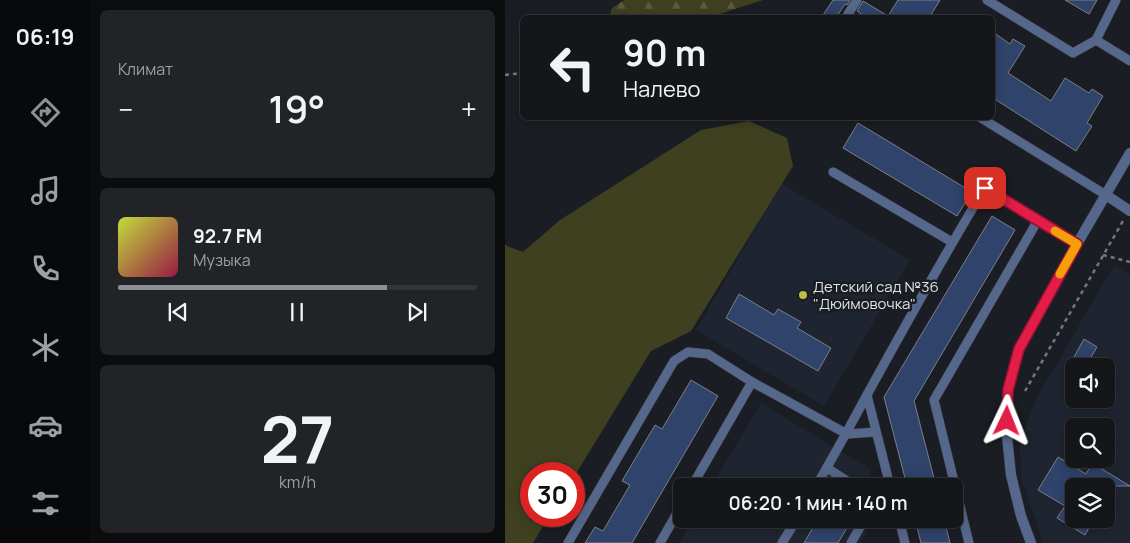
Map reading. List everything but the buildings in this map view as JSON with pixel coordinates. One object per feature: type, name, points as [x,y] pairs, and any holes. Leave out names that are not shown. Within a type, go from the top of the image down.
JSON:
[{"type":"street","points":[[1031,543],[1021,516],[1011,475],[1007,436],[1008,390],[1019,349],[1130,153]]},
{"type":"street","points":[[1106,195],[1130,210]]},
{"type":"lane","points":[[848,15],[857,0]]},
{"type":"lane","points":[[987,0],[1073,53],[1096,40],[1116,0]]},
{"type":"lane","points":[[1096,40],[1130,61]]},
{"type":"lane","points":[[984,120],[1106,195]]},
{"type":"lane","points":[[833,172],[952,242]]},
{"type":"lane","points":[[821,478],[952,242],[985,188],[1077,244]]},
{"type":"lane","points":[[969,543],[934,400],[1038,220]]},
{"type":"lane","points":[[568,543],[674,361],[688,352],[707,354],[752,382],[847,434],[876,432]]},
{"type":"lane","points":[[697,478],[752,382]]},
{"type":"lane","points":[[867,395],[888,478]]},
{"type":"lane","points":[[827,468],[843,478]]},
{"type":"lane","points":[[660,543],[673,520]]},
{"type":"lane","points":[[782,543],[791,528]]},
{"type":"lane","points":[[851,543],[860,528]]},
{"type":"lane","points":[[901,528],[905,543]]},
{"type":"path","points":[[505,75],[520,73]]},
{"type":"path","points":[[1025,391],[1130,210]]},
{"type":"path","points":[[1103,255],[1130,262]]},
{"type":"shaded area","name":"Детский сад №36 \"Дюймовочка\"","points":[[782,184],[910,260],[824,406],[696,330]]},
{"type":"shaded area","points":[[1114,265],[1130,275],[1130,543],[1043,543],[1021,478],[1020,444],[1035,401]]},
{"type":"shaded area","points":[[761,403],[870,469],[871,478],[717,478]]},
{"type":"shaded area","points":[[688,528],[869,528],[860,543],[679,543]]},
{"type":"green space","points":[[624,0],[763,0],[716,15],[610,15],[612,8]]},
{"type":"green space","points":[[749,121],[787,138],[793,166],[691,331],[651,351],[583,462],[520,462],[520,527],[542,527],[533,543],[505,543],[505,244],[523,252],[560,220],[701,130]]},
{"type":"slow traffic","points":[[1055,231],[1077,244],[1060,274]]},
{"type":"place","name":"Детский сад №36 \"Дюймовочка\"","points":[[803,295]]},
{"type":"route","points":[[985,188],[1077,244],[1019,349],[1008,390],[1007,421]]}]
